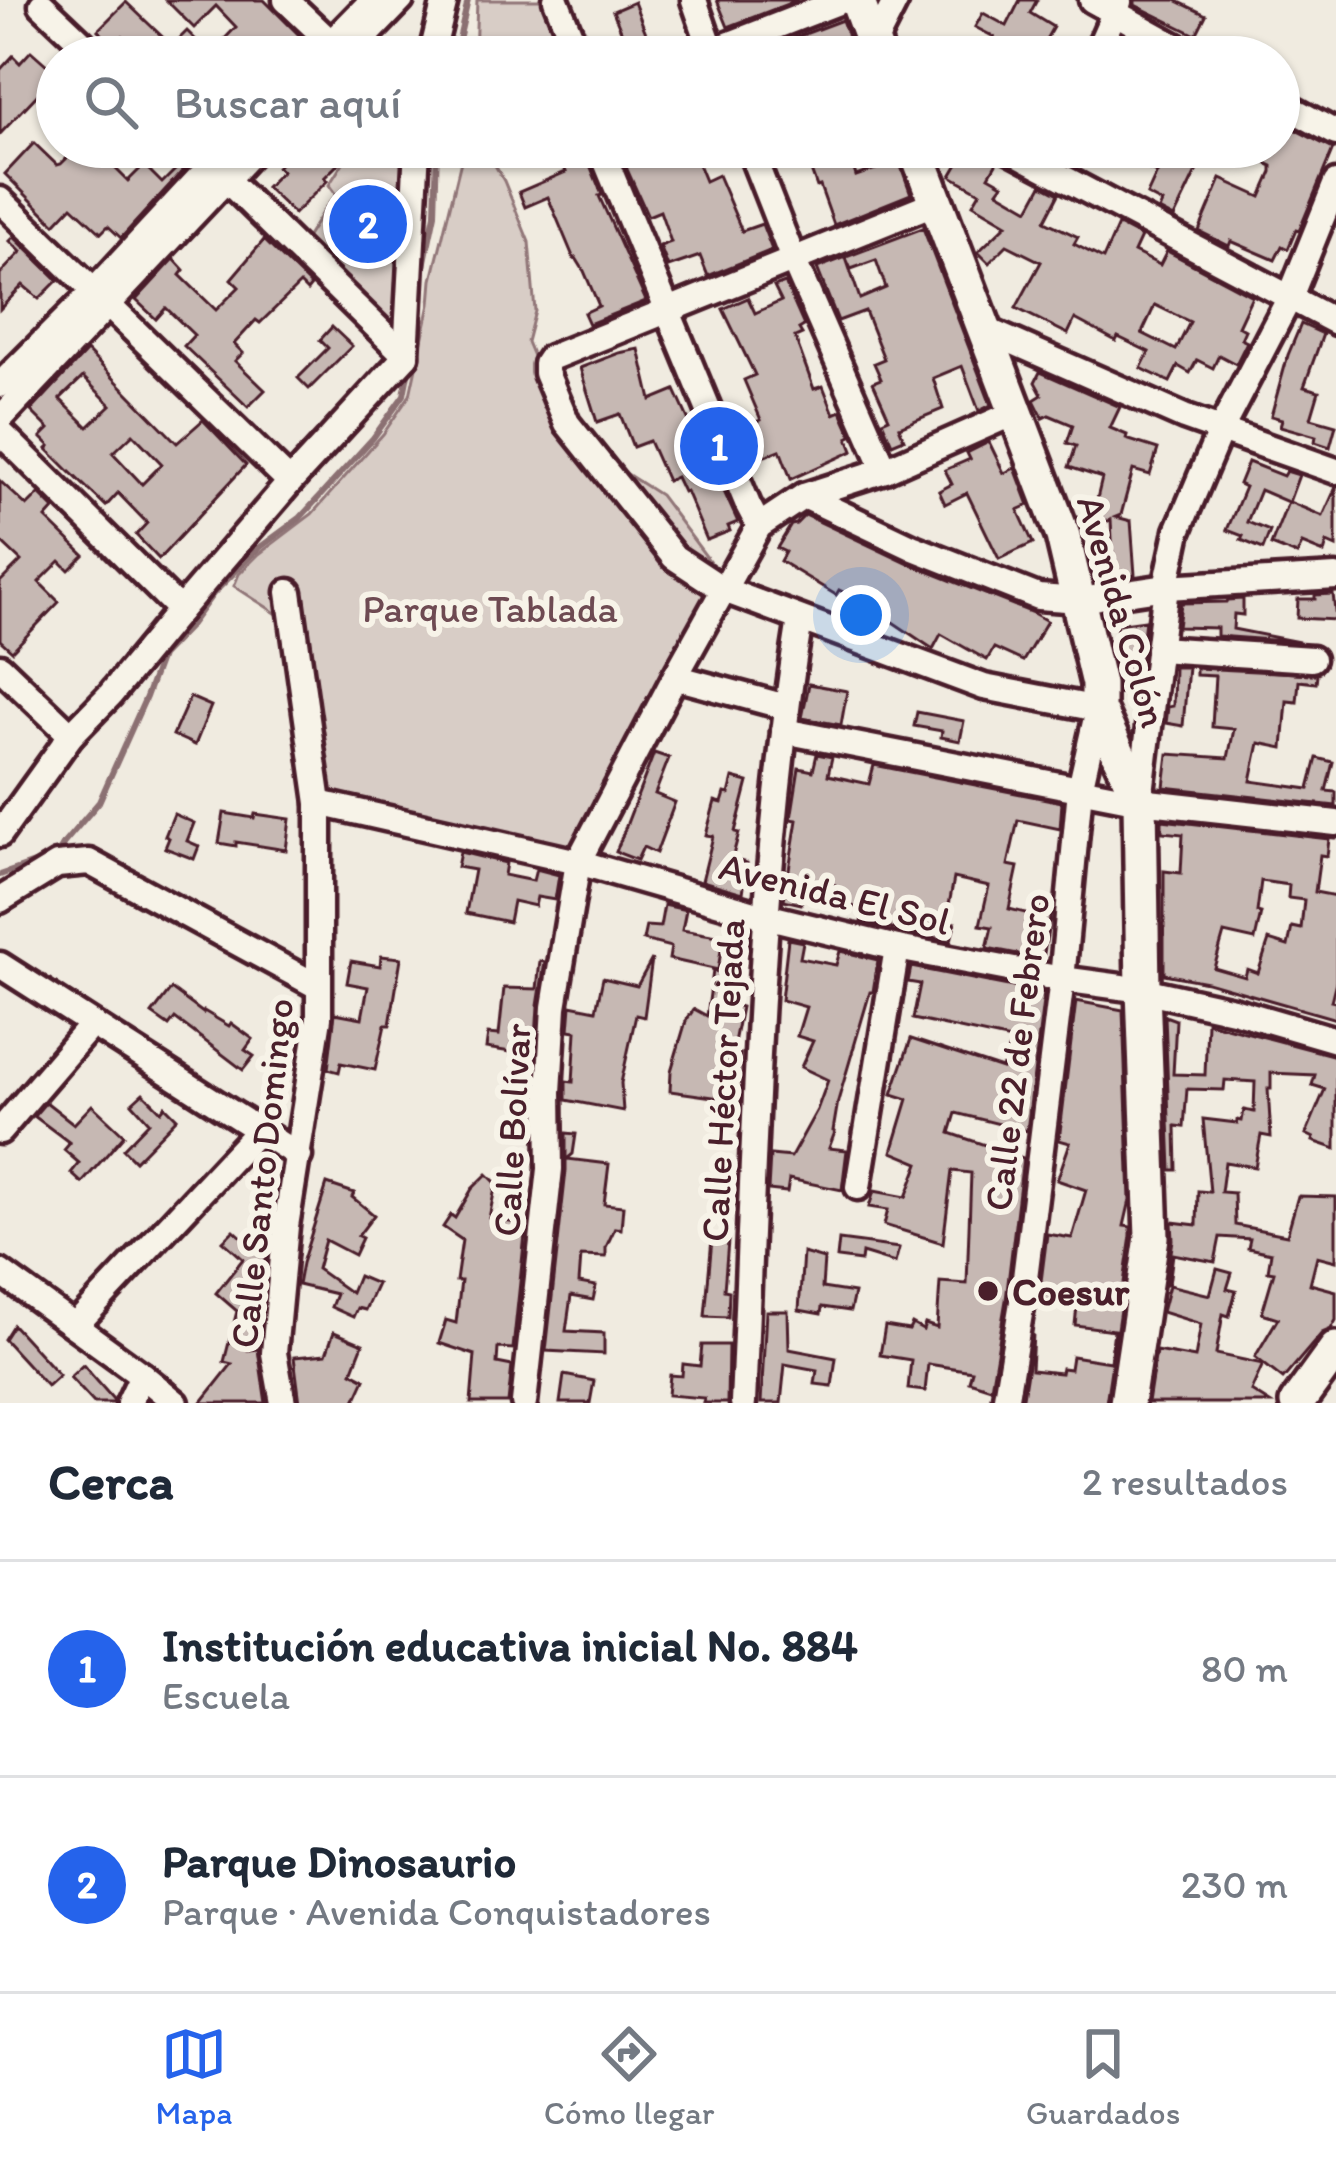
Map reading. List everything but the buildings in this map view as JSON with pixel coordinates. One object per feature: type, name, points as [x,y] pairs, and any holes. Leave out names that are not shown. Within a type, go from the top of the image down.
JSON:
[{"type":"main road","points":[[856,0],[869,36]]},
{"type":"main road","name":"Avenida Colón","points":[[923,168],[1063,536],[1105,724],[1140,800],[1152,1237],[1126,1403]]},
{"type":"main road","points":[[1297,1403],[1336,1349]]},
{"type":"street","points":[[286,0],[319,36]]},
{"type":"street","points":[[347,36],[373,0]]},
{"type":"street","points":[[356,36],[401,0]]},
{"type":"street","points":[[436,36],[445,0]]},
{"type":"street","points":[[556,0],[571,36]]},
{"type":"street","points":[[694,0],[703,36]]},
{"type":"street","points":[[755,36],[843,0]]},
{"type":"street","points":[[881,36],[896,0]]},
{"type":"street","points":[[1091,0],[1117,7],[1162,36]]},
{"type":"street","points":[[42,5],[75,36]]},
{"type":"street","points":[[1104,36],[1117,7]]},
{"type":"street","points":[[1300,113],[1336,133]]},
{"type":"street","points":[[0,418],[208,168]]},
{"type":"street","points":[[224,168],[406,356]]},
{"type":"street","points":[[0,834],[71,735],[406,356],[416,168]]},
{"type":"street","points":[[609,168],[759,526],[804,496],[885,470],[1016,412]]},
{"type":"street","points":[[757,168],[885,470]]},
{"type":"street","points":[[1067,168],[1336,322]]},
{"type":"street","points":[[1140,800],[1166,587],[1178,531],[1221,429],[1290,297],[1336,183]]},
{"type":"street","points":[[0,200],[290,482]]},
{"type":"street","points":[[936,202],[550,358],[546,373],[567,424],[674,557],[724,590],[984,687],[1105,724],[1150,732]]},
{"type":"street","points":[[0,385],[102,297]]},
{"type":"street","points":[[984,329],[1184,417],[1336,471]]},
{"type":"street","points":[[0,432],[180,610]]},
{"type":"street","points":[[804,496],[914,548],[1038,597],[1080,600],[1166,587],[1336,577]]},
{"type":"street","name":"Calle Bolívar","points":[[524,1403],[550,1169],[548,1092],[554,1007],[578,862],[759,526]]},
{"type":"street","name":"Calle Santo Domingo","points":[[283,1403],[274,1353],[286,1226],[319,1018],[319,803],[289,592]]},
{"type":"street","name":"Calle Héctor Tejada","points":[[743,1403],[765,916],[800,619]]},
{"type":"street","points":[[1158,650],[1312,659]]},
{"type":"street","points":[[0,667],[71,735]]},
{"type":"street","points":[[675,677],[785,719],[1080,789],[1336,823]]},
{"type":"street","name":"Calle 22 de Febrero","points":[[1005,1403],[1063,979],[1080,789],[1105,724]]},
{"type":"street","name":"Avenida El Sol","points":[[319,803],[578,862],[897,948],[1143,990],[1336,1040]]},
{"type":"street","points":[[0,900],[57,865],[89,862],[317,986]]},
{"type":"street","points":[[858,1187],[897,948]]},
{"type":"street","points":[[0,965],[298,1156]]},
{"type":"street","points":[[0,1131],[91,1025]]},
{"type":"street","points":[[75,1326],[258,1131]]},
{"type":"street","points":[[0,1273],[176,1403]]},
{"type":"street","points":[[129,1403],[142,1375]]},
{"type":"green space","points":[[477,0],[555,0],[568,36],[476,36]]},
{"type":"green space","points":[[340,168],[407,168],[399,331],[305,240],[336,195],[329,185]]},
{"type":"green space","name":"Parque Tablada","points":[[459,168],[497,168],[529,242],[535,311],[527,342],[559,418],[592,437],[624,472],[660,495],[717,571],[727,594],[574,854],[328,793],[288,621],[234,586],[259,554],[312,514],[383,434],[410,395]]},
{"type":"waterway","points":[[460,36],[468,0]]},
{"type":"waterway","points":[[421,280],[435,214],[436,168]]},
{"type":"waterway","points":[[0,875],[57,855],[99,802],[161,656],[213,594],[259,548],[300,518],[373,438],[404,395],[410,364]]},
{"type":"place","name":"Parque Dinosaurio","points":[[368,224]]},
{"type":"place","name":"Institución educativa inicial No. 884","points":[[719,446]]},
{"type":"place","name":"Coesur","points":[[988,1291]]}]
